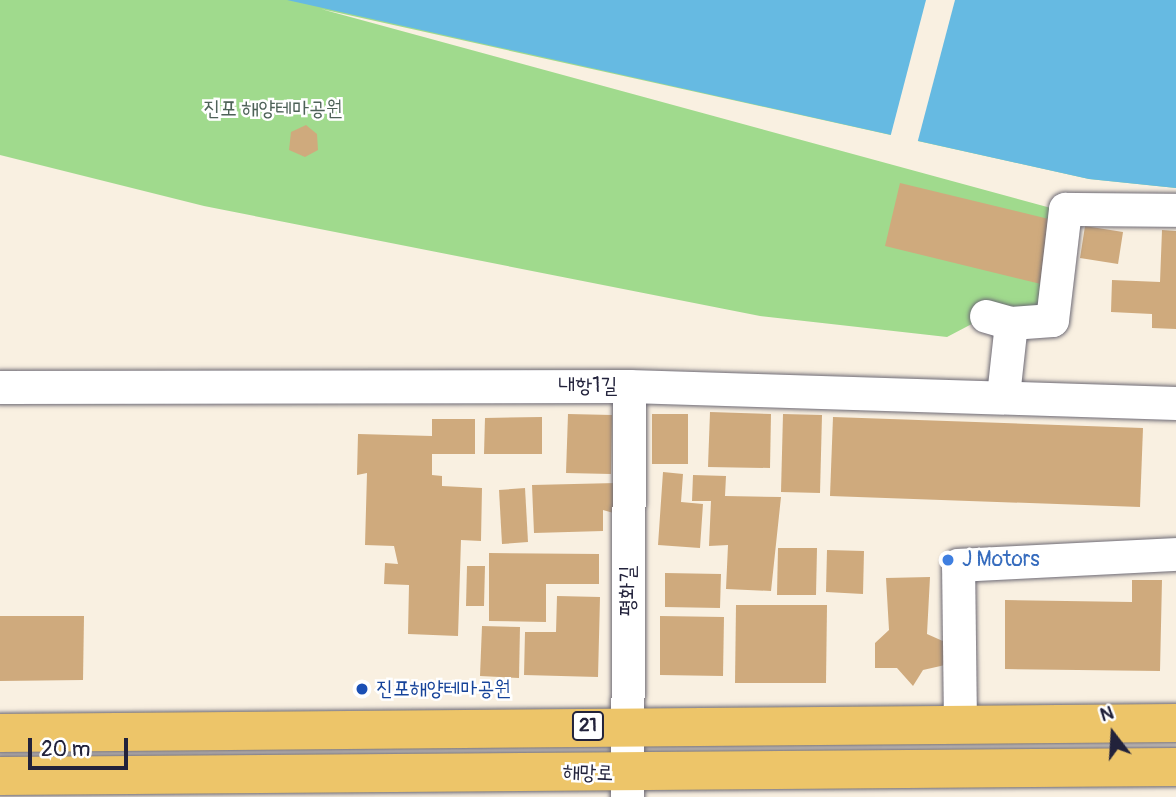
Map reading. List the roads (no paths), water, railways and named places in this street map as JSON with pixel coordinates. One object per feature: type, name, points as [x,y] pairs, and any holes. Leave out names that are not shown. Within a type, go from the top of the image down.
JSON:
[{"type":"main road","name":"21","points":[[0,733],[628,724],[1176,723]]},
{"type":"main road","name":"해망로","points":[[0,776],[627,786],[1176,767]]},
{"type":"street","points":[[1003,396],[999,319],[1052,320],[1065,209],[1176,210]]},
{"type":"street","name":"내항1길","points":[[0,387],[629,386],[1176,403]]},
{"type":"street","name":"평화길","points":[[627,786],[629,386]]},
{"type":"street","points":[[960,724],[958,565],[1176,554]]},
{"type":"water","points":[[287,0],[1176,0],[1176,188],[1089,179]]},
{"type":"place","name":"J Motors","points":[[948,560]]},
{"type":"place","name":"진포해양테마공원","points":[[362,689]]},
{"type":"park label","name":"진포 해양테마공원","points":[[273,109]]}]
